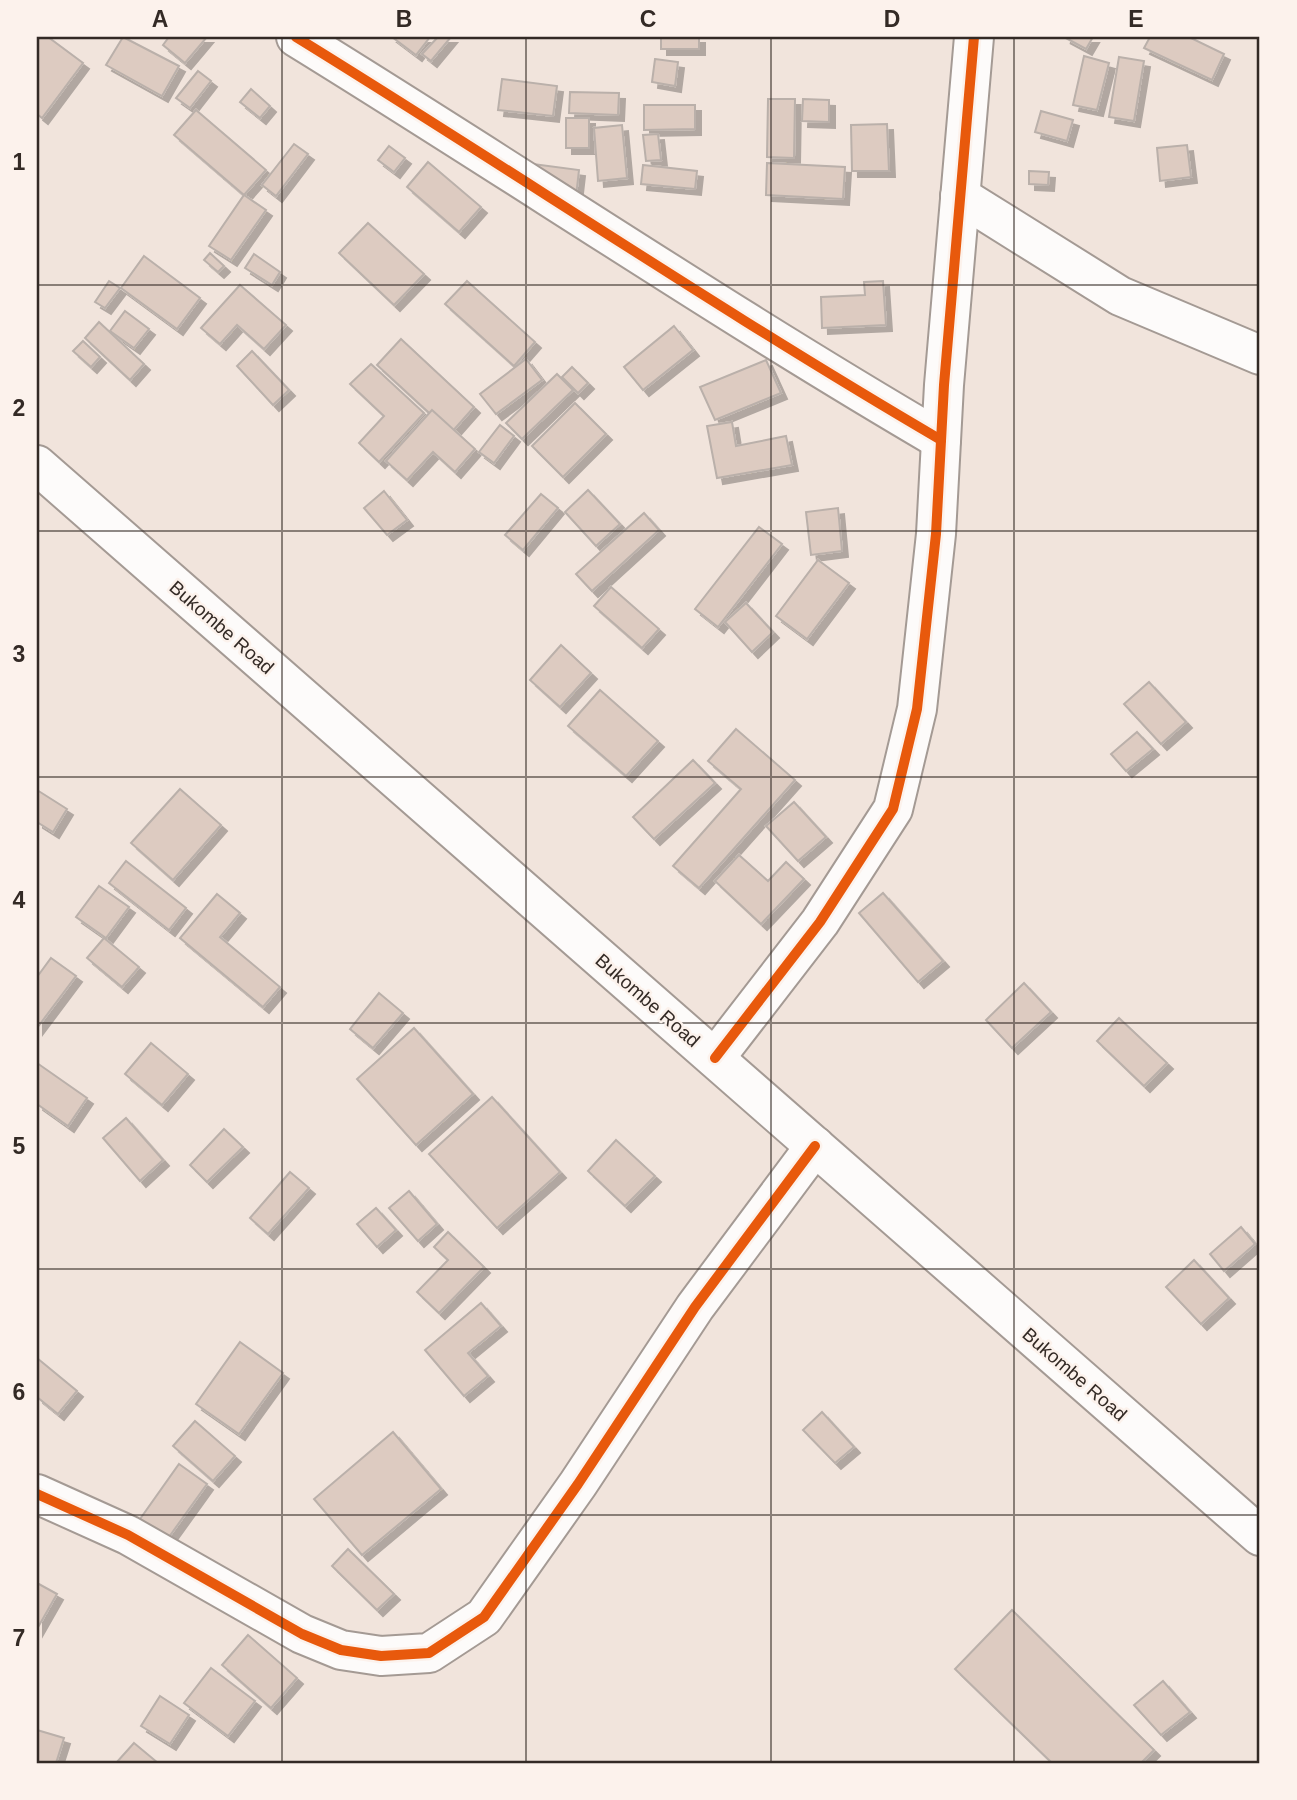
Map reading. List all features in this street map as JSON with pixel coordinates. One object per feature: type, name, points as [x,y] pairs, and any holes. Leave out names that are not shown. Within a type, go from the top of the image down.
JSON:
[{"type":"street","points":[[296,37],[561,203],[707,299],[941,440]]},
{"type":"street","points":[[715,1058],[820,922],[892,809],[917,709],[936,534],[941,440],[974,37]]},
{"type":"street","points":[[960,196],[1120,296],[1260,355]]},
{"type":"street","name":"Bukombe Road","points":[[40,476],[715,1058],[1260,1536]]},
{"type":"street","points":[[37,1494],[128,1535],[302,1634],[341,1650],[381,1656],[429,1653],[484,1617],[578,1484],[695,1307],[815,1146]]},
{"type":"building","points":[[37,37],[48,37],[83,63],[42,118],[37,114]]},
{"type":"building","points":[[123,37],[179,66],[162,96],[106,65]]},
{"type":"building","points":[[169,37],[207,37],[185,63],[163,45]]},
{"type":"building","points":[[392,37],[430,37],[416,55]]},
{"type":"building","points":[[438,37],[451,37],[431,61],[422,54]]},
{"type":"building","points":[[661,37],[699,37],[699,49],[661,49]]},
{"type":"building","points":[[1064,37],[1093,37],[1086,49]]},
{"type":"building","points":[[1150,37],[1189,37],[1224,54],[1212,80],[1144,48]]},
{"type":"building","points":[[1084,56],[1109,63],[1097,110],[1073,105]]},
{"type":"building","points":[[1119,57],[1144,61],[1134,121],[1109,117]]},
{"type":"building","points":[[655,59],[678,62],[675,86],[652,82]]},
{"type":"building","points":[[198,71],[211,81],[190,108],[176,98]]},
{"type":"building","points":[[502,79],[557,86],[553,116],[498,110]]},
{"type":"building","points":[[251,89],[270,106],[260,118],[240,102]]},
{"type":"building","points":[[570,92],[619,93],[618,115],[569,113]]},
{"type":"building","points":[[768,99],[795,99],[794,158],[767,157]]},
{"type":"building","points":[[803,99],[829,100],[829,122],[802,121]]},
{"type":"building","points":[[644,105],[695,105],[695,129],[644,130]]},
{"type":"building","points":[[196,110],[266,170],[244,195],[174,135]]},
{"type":"building","points":[[1041,111],[1073,120],[1067,141],[1035,132]]},
{"type":"building","points":[[566,118],[589,118],[589,148],[566,148]]},
{"type":"building","points":[[887,124],[889,171],[852,171],[851,125]]},
{"type":"building","points":[[622,125],[627,178],[598,181],[594,128]]},
{"type":"building","points":[[658,134],[661,160],[646,161],[643,135]]},
{"type":"building","points":[[294,144],[308,154],[276,196],[262,185]]},
{"type":"building","points":[[1187,145],[1191,177],[1160,181],[1157,148]]},
{"type":"building","points":[[389,146],[405,158],[394,172],[378,160]]},
{"type":"building","points":[[428,162],[481,207],[459,232],[407,187]]},
{"type":"building","points":[[767,163],[845,167],[843,199],[766,195]]},
{"type":"building","points":[[533,164],[579,170],[576,196]]},
{"type":"building","points":[[643,165],[697,171],[695,189],[641,184]]},
{"type":"building","points":[[1029,171],[1049,172],[1048,185],[1029,184]]},
{"type":"building","points":[[244,195],[266,210],[231,260],[209,246]]},
{"type":"building","points":[[368,223],[424,274],[394,305],[339,253]]},
{"type":"building","points":[[210,253],[224,266],[218,272],[204,260]]},
{"type":"building","points":[[254,254],[280,272],[272,285],[245,268]]},
{"type":"building","points":[[144,256],[200,298],[177,329],[121,288]]},
{"type":"building","points":[[109,281],[120,288],[105,308],[95,302]]},
{"type":"building","points":[[467,281],[535,342],[514,366],[445,304]]},
{"type":"building","points":[[883,281],[886,325],[822,328],[821,297],[865,295],[864,282]]},
{"type":"building","points":[[240,285],[286,325],[264,349],[237,325],[220,344],[201,328]]},
{"type":"building","points":[[125,311],[149,329],[134,348],[110,331]]},
{"type":"building","points":[[99,322],[144,364],[130,380],[85,338]]},
{"type":"building","points":[[674,326],[693,350],[643,390],[624,367]]},
{"type":"building","points":[[401,339],[474,407],[451,433],[377,365]]},
{"type":"building","points":[[83,341],[100,357],[91,367],[73,351]]},
{"type":"building","points":[[252,351],[289,390],[273,405],[237,366]]},
{"type":"building","points":[[526,359],[542,380],[496,414],[480,394]]},
{"type":"building","points":[[766,360],[781,393],[715,420],[700,387]]},
{"type":"building","points":[[371,364],[424,413],[379,462],[359,443],[384,416],[350,384]]},
{"type":"building","points":[[572,367],[588,383],[578,393],[562,377]]},
{"type":"building","points":[[557,374],[573,390],[522,439],[506,423]]},
{"type":"building","points":[[575,403],[606,434],[563,477],[532,446]]},
{"type":"building","points":[[432,410],[475,449],[455,472],[433,452],[407,480],[386,461]]},
{"type":"building","points":[[732,422],[736,446],[786,436],[792,465],[717,478],[707,426]]},
{"type":"building","points":[[500,425],[514,436],[494,463],[479,452]]},
{"type":"building","points":[[588,490],[620,524],[596,546],[565,512]]},
{"type":"building","points":[[384,491],[407,520],[387,535],[364,508]]},
{"type":"building","points":[[541,494],[558,508],[523,550],[505,535]]},
{"type":"building","points":[[838,508],[842,551],[811,555],[806,512]]},
{"type":"building","points":[[644,513],[659,530],[592,591],[576,574]]},
{"type":"building","points":[[759,527],[782,544],[718,627],[695,609]]},
{"type":"building","points":[[818,560],[849,583],[807,639],[776,616]]},
{"type":"building","points":[[611,587],[659,629],[642,648],[594,606]]},
{"type":"building","points":[[746,603],[773,632],[752,652],[725,622]]},
{"type":"building","points":[[561,645],[591,673],[560,707],[530,680]]},
{"type":"building","points":[[1149,682],[1186,722],[1161,744],[1124,704]]},
{"type":"building","points":[[600,690],[658,741],[626,776],[568,726]]},
{"type":"building","points":[[736,729],[795,780],[699,888],[673,866],[741,789],[708,761]]},
{"type":"building","points":[[1137,732],[1153,749],[1126,771],[1111,754]]},
{"type":"building","points":[[693,760],[715,783],[654,839],[633,817]]},
{"type":"building","points":[[180,789],[221,825],[173,880],[131,843]]},
{"type":"building","points":[[37,790],[67,809],[53,832],[37,822]]},
{"type":"building","points":[[794,802],[826,837],[798,861],[766,826]]},
{"type":"building","points":[[739,855],[768,881],[786,862],[804,879],[761,924],[715,881]]},
{"type":"building","points":[[126,861],[186,908],[169,930],[109,883]]},
{"type":"building","points":[[99,886],[129,907],[106,938],[76,917]]},
{"type":"building","points":[[883,893],[943,961],[918,982],[859,913]]},
{"type":"building","points":[[217,894],[240,913],[220,937],[280,987],[263,1007],[180,938]]},
{"type":"building","points":[[104,938],[139,967],[122,987],[87,958]]},
{"type":"building","points":[[51,958],[76,976],[37,1028],[37,977]]},
{"type":"building","points":[[1024,983],[1051,1012],[1012,1048],[986,1020]]},
{"type":"building","points":[[379,993],[403,1013],[373,1048],[350,1029]]},
{"type":"building","points":[[1119,1018],[1167,1063],[1144,1086],[1097,1041]]},
{"type":"building","points":[[414,1028],[473,1094],[416,1145],[357,1079]]},
{"type":"building","points":[[151,1043],[188,1074],[162,1105],[125,1074]]},
{"type":"building","points":[[37,1063],[87,1098],[68,1126],[37,1104]]},
{"type":"building","points":[[492,1097],[560,1172],[497,1228],[429,1154]]},
{"type":"building","points":[[126,1118],[163,1160],[140,1181],[103,1138]]},
{"type":"building","points":[[224,1129],[243,1147],[207,1182],[190,1165]]},
{"type":"building","points":[[616,1140],[655,1176],[625,1206],[588,1171]]},
{"type":"building","points":[[290,1172],[309,1188],[268,1234],[250,1218]]},
{"type":"building","points":[[409,1191],[437,1224],[418,1241],[389,1208]]},
{"type":"building","points":[[376,1208],[396,1230],[377,1247],[357,1224]]},
{"type":"building","points":[[1241,1227],[1255,1244],[1224,1271],[1210,1254]]},
{"type":"building","points":[[448,1232],[484,1267],[439,1313],[417,1292],[448,1260],[434,1247]]},
{"type":"building","points":[[1194,1260],[1229,1298],[1201,1324],[1166,1287]]},
{"type":"building","points":[[481,1303],[501,1326],[468,1353],[488,1376],[464,1396],[425,1350]]},
{"type":"building","points":[[240,1342],[283,1373],[239,1434],[196,1404]]},
{"type":"building","points":[[37,1358],[77,1391],[58,1414],[37,1397]]},
{"type":"building","points":[[822,1412],[854,1447],[835,1463],[803,1430]]},
{"type":"building","points":[[195,1421],[235,1456],[213,1481],[173,1446]]},
{"type":"building","points":[[393,1432],[441,1489],[362,1555],[314,1499]]},
{"type":"building","points":[[179,1464],[207,1484],[156,1555],[128,1536]]},
{"type":"building","points":[[348,1549],[394,1594],[377,1610],[332,1566]]},
{"type":"building","points":[[37,1583],[57,1594],[37,1629]]},
{"type":"building","points":[[1012,1610],[1154,1750],[1141,1763],[1052,1763],[955,1669]]},
{"type":"building","points":[[248,1635],[297,1678],[271,1708],[222,1665]]},
{"type":"building","points":[[211,1668],[255,1701],[228,1736],[184,1703]]},
{"type":"building","points":[[1163,1681],[1190,1712],[1161,1735],[1134,1705]]},
{"type":"building","points":[[160,1696],[189,1715],[170,1744],[141,1726]]},
{"type":"building","points":[[37,1730],[64,1738],[56,1763],[37,1763]]},
{"type":"building","points":[[134,1743],[158,1763],[116,1763]]},
{"type":"cycle path","points":[[296,37],[778,342],[941,440]]},
{"type":"cycle path","points":[[715,1058],[820,922],[893,809],[917,709],[936,534],[944,385],[974,37]]},
{"type":"cycle path","points":[[37,1494],[128,1535],[302,1634],[341,1650],[381,1656],[429,1653],[484,1617],[578,1484],[695,1307],[815,1146]]}]
